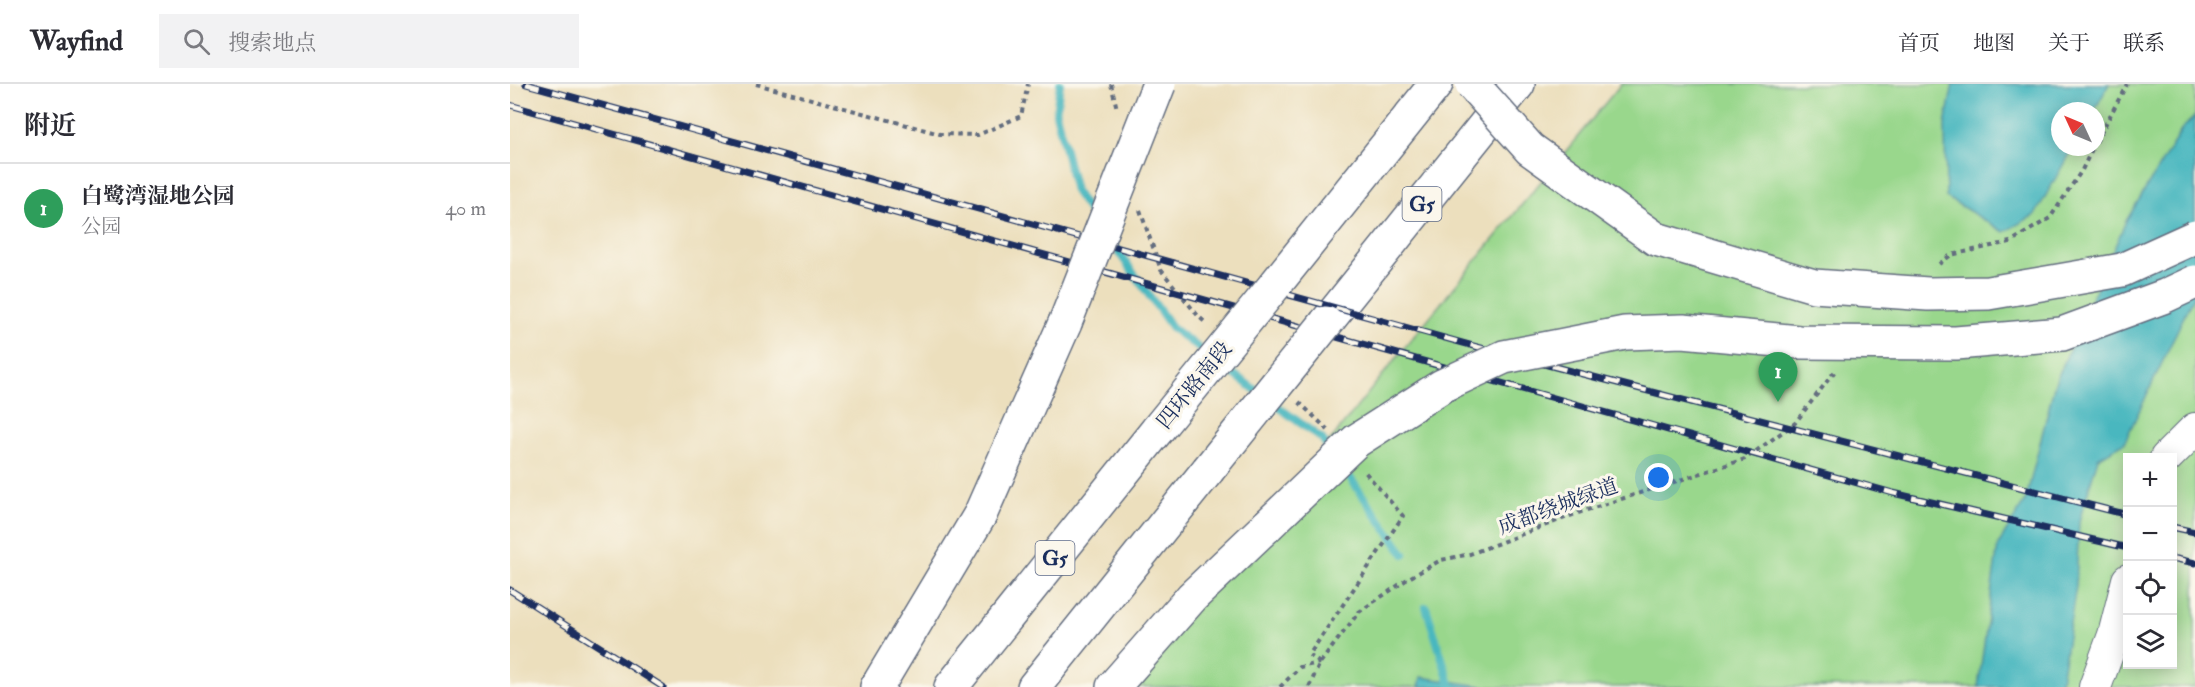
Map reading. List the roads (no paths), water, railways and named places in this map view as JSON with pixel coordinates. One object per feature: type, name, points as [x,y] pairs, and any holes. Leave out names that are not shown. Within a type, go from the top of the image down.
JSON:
[{"type":"highway","points":[[877,687],[980,515],[1065,323],[1159,84]]},
{"type":"highway","name":"四环路南段","points":[[951,687],[1436,84]]},
{"type":"highway","points":[[1472,84],[1530,148],[1656,239],[1814,286],[1928,294],[1988,293],[2122,270],[2195,237]]},
{"type":"highway","name":"G5","points":[[1034,687],[1518,84]]},
{"type":"highway","points":[[1113,687],[1192,597],[1356,441],[1442,386],[1504,357],[1626,333],[1683,331],[1799,342],[1934,343],[2062,334],[2165,296],[2195,282]]},
{"type":"lane","points":[[2171,453],[2195,429]]},
{"type":"lane","points":[[2095,687],[2114,635],[2123,597]]},
{"type":"water","points":[[1953,84],[2109,84],[2099,102],[2051,102],[2051,156],[2068,156],[2035,215],[2004,232],[1946,197],[1945,125]]},
{"type":"water","points":[[2195,116],[2195,293],[2124,443],[2098,458],[2079,521],[2076,586],[2060,687],[1978,687],[1998,545],[2026,499],[2055,383],[2126,221],[2182,129]]},
{"type":"water","points":[[1421,677],[1488,687],[1419,687]]},
{"type":"waterway","points":[[1060,84],[1056,113],[1075,191],[1095,220]]},
{"type":"waterway","points":[[1108,237],[1172,328],[1208,355]]},
{"type":"waterway","points":[[1220,364],[1261,394]]},
{"type":"waterway","points":[[1273,403],[1322,439],[1332,453]]},
{"type":"waterway","points":[[1341,465],[1404,554]]},
{"type":"waterway","points":[[1426,607],[1451,687]]},
{"type":"railway","points":[[526,84],[1470,345],[2123,514]]},
{"type":"railway","points":[[510,105],[1893,493],[2123,547]]},
{"type":"railway","points":[[2177,528],[2195,532]]},
{"type":"railway","points":[[2177,559],[2195,563]]},
{"type":"railway","points":[[510,590],[663,687]]},
{"type":"place","name":"白鹭湾湿地公园","points":[[1778,402]]}]
